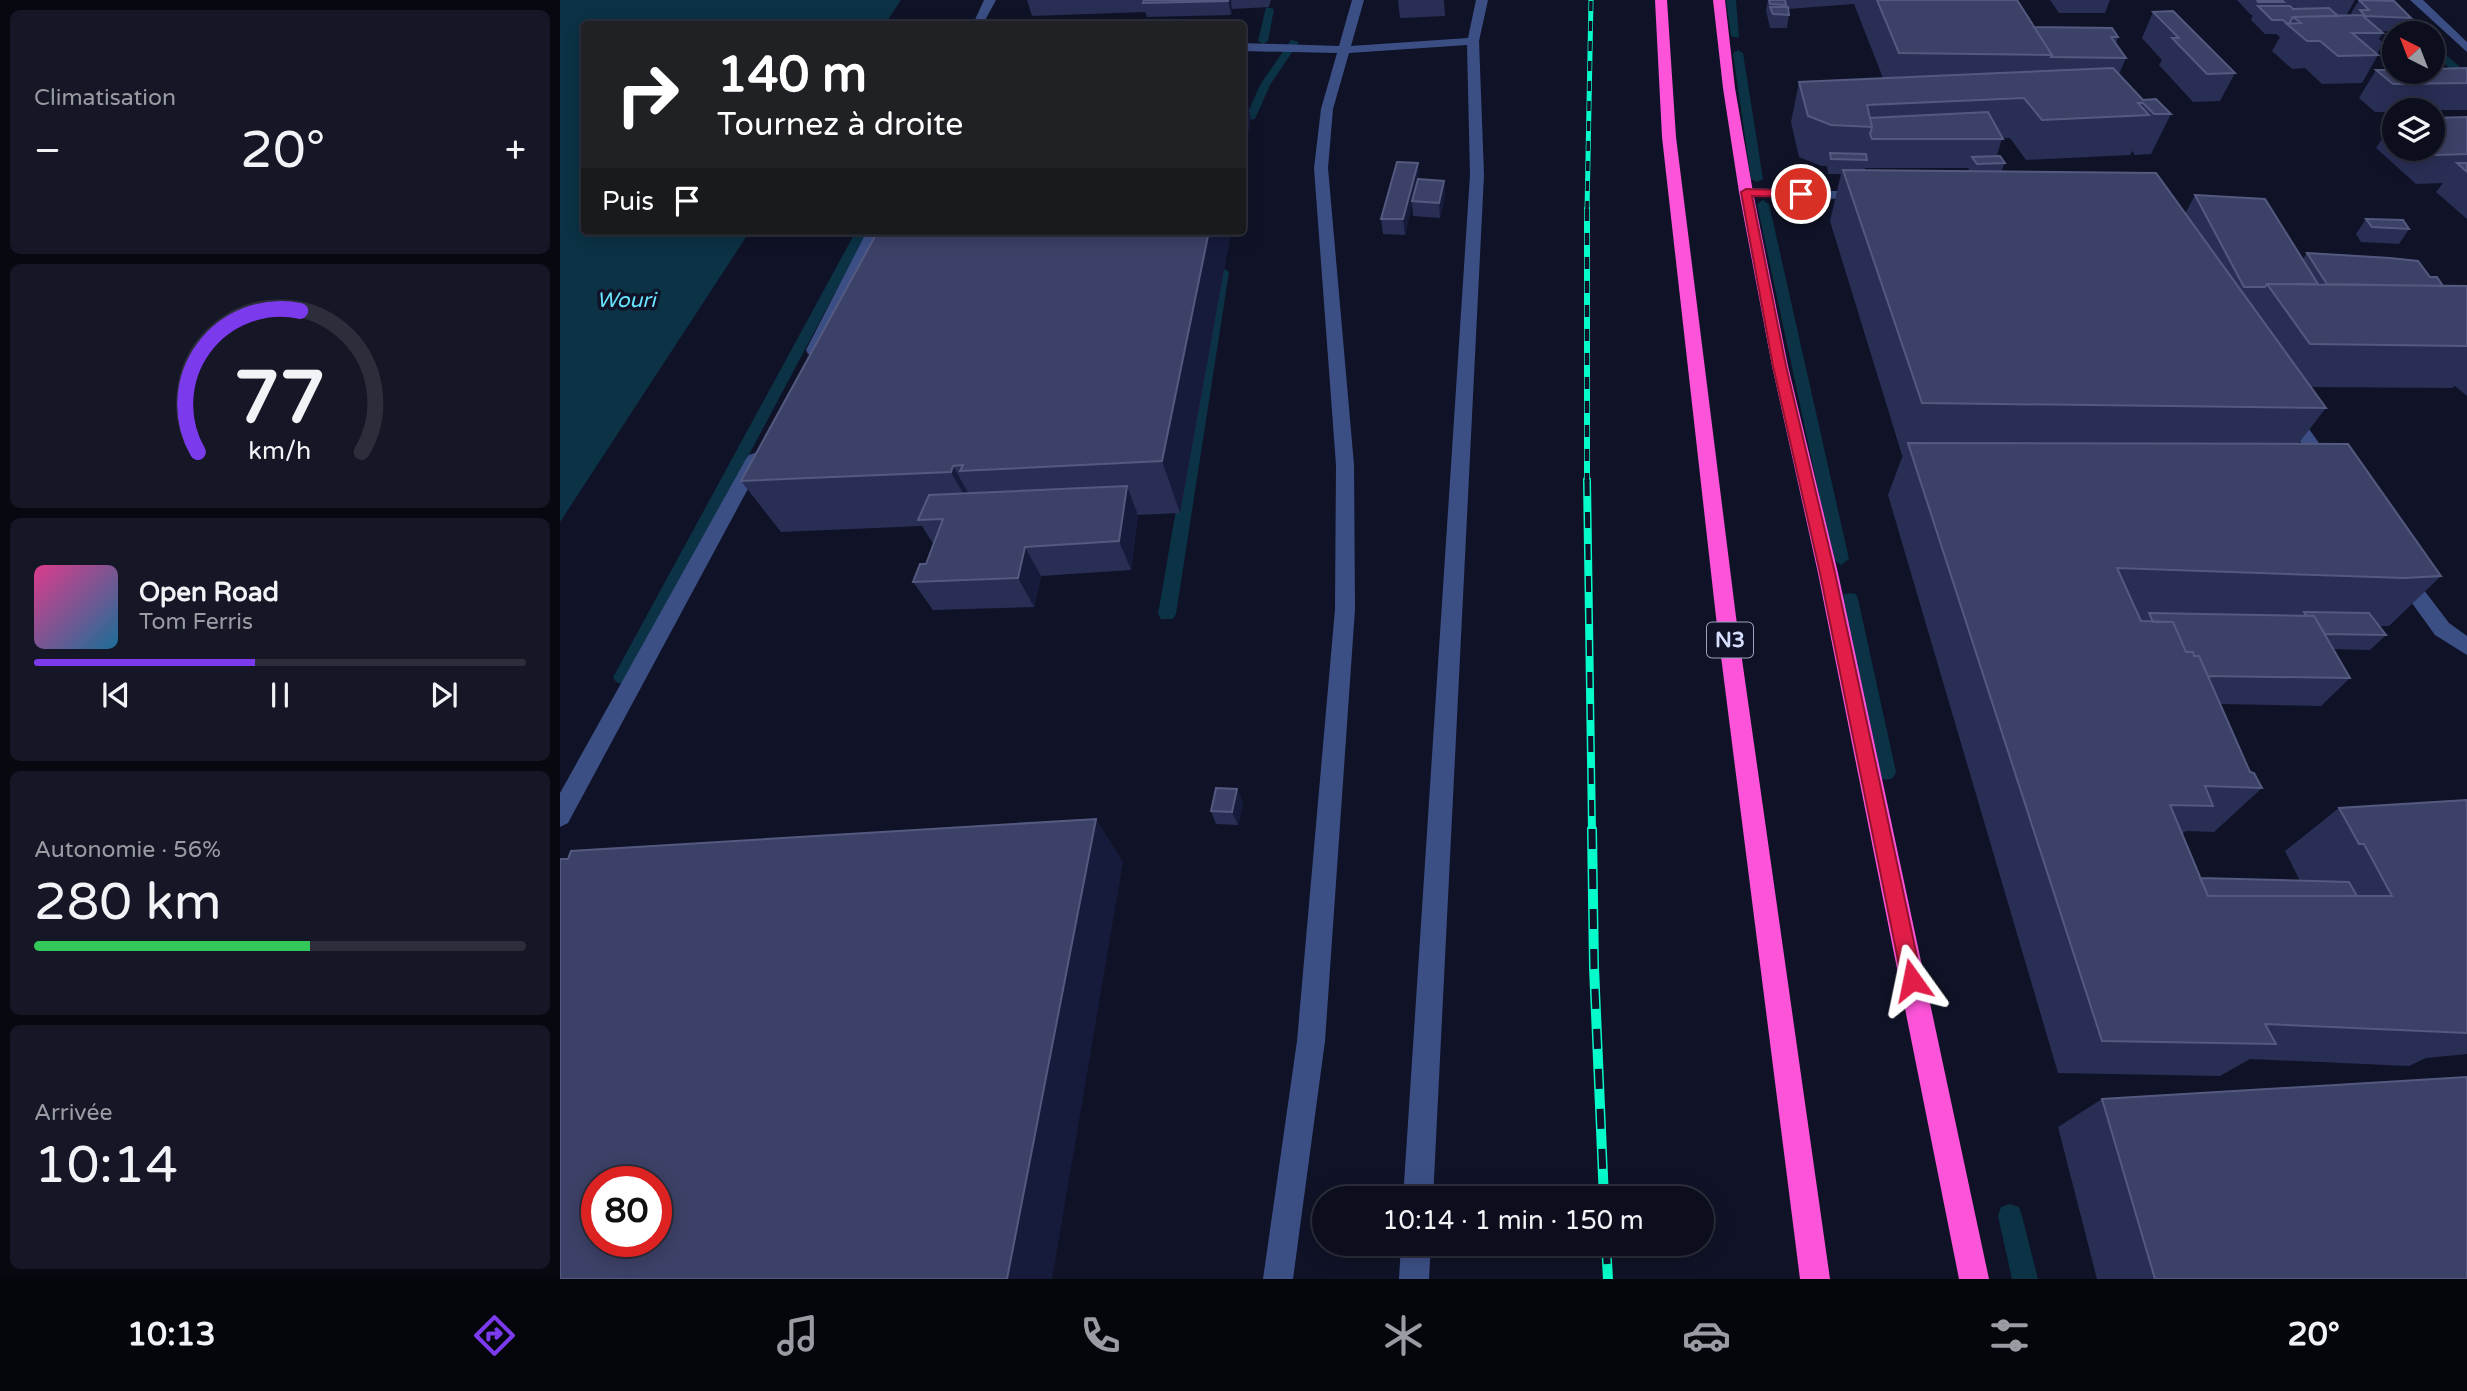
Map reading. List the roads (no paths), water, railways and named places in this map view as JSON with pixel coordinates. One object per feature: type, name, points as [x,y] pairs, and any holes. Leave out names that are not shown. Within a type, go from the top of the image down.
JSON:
[{"type":"highway","name":"N3","points":[[1661,0],[1669,137],[1721,576],[1815,1279]]},
{"type":"highway","points":[[1719,0],[1729,88],[1746,192],[1780,366],[1828,573],[1973,1279]]},
{"type":"street","points":[[980,21],[990,0]]},
{"type":"street","points":[[1278,1279],[1311,1041],[1345,609],[1345,465],[1321,167],[1327,109],[1358,0]]},
{"type":"street","points":[[1419,1186],[1476,175],[1473,41],[1482,0]]},
{"type":"street","points":[[2416,0],[2467,48]]},
{"type":"street","points":[[1246,47],[1343,50],[1473,41]]},
{"type":"street","points":[[1746,192],[1883,197]]},
{"type":"street","points":[[803,370],[872,235]]},
{"type":"street","points":[[2280,400],[2338,482]]},
{"type":"street","points":[[560,816],[764,443]]},
{"type":"street","points":[[2390,557],[2442,629],[2467,647]]},
{"type":"street","points":[[1414,1279],[1415,1256]]},
{"type":"water","name":"Wouri","points":[[560,0],[901,0],[887,21],[581,21],[581,235],[747,235],[560,522]]},
{"type":"waterway","points":[[1731,0],[1736,36]]},
{"type":"waterway","points":[[1263,41],[1269,9]]},
{"type":"waterway","points":[[1250,119],[1265,85],[1294,42]]},
{"type":"waterway","points":[[1738,53],[1757,179]]},
{"type":"waterway","points":[[2445,58],[2466,78]]},
{"type":"waterway","points":[[1763,204],[1841,559]]},
{"type":"waterway","points":[[622,677],[860,235]]},
{"type":"waterway","points":[[1167,614],[1223,272]]},
{"type":"waterway","points":[[1850,599],[1886,772]]},
{"type":"waterway","points":[[2010,1216],[2025,1279]]},
{"type":"railway","points":[[1587,211],[1591,0]]},
{"type":"railway","points":[[1587,211],[1587,480]]},
{"type":"railway","points":[[1587,480],[1592,831]]},
{"type":"railway","points":[[1592,829],[1594,967],[1603,1186]]},
{"type":"railway","points":[[1607,1256],[1608,1279]]}]
